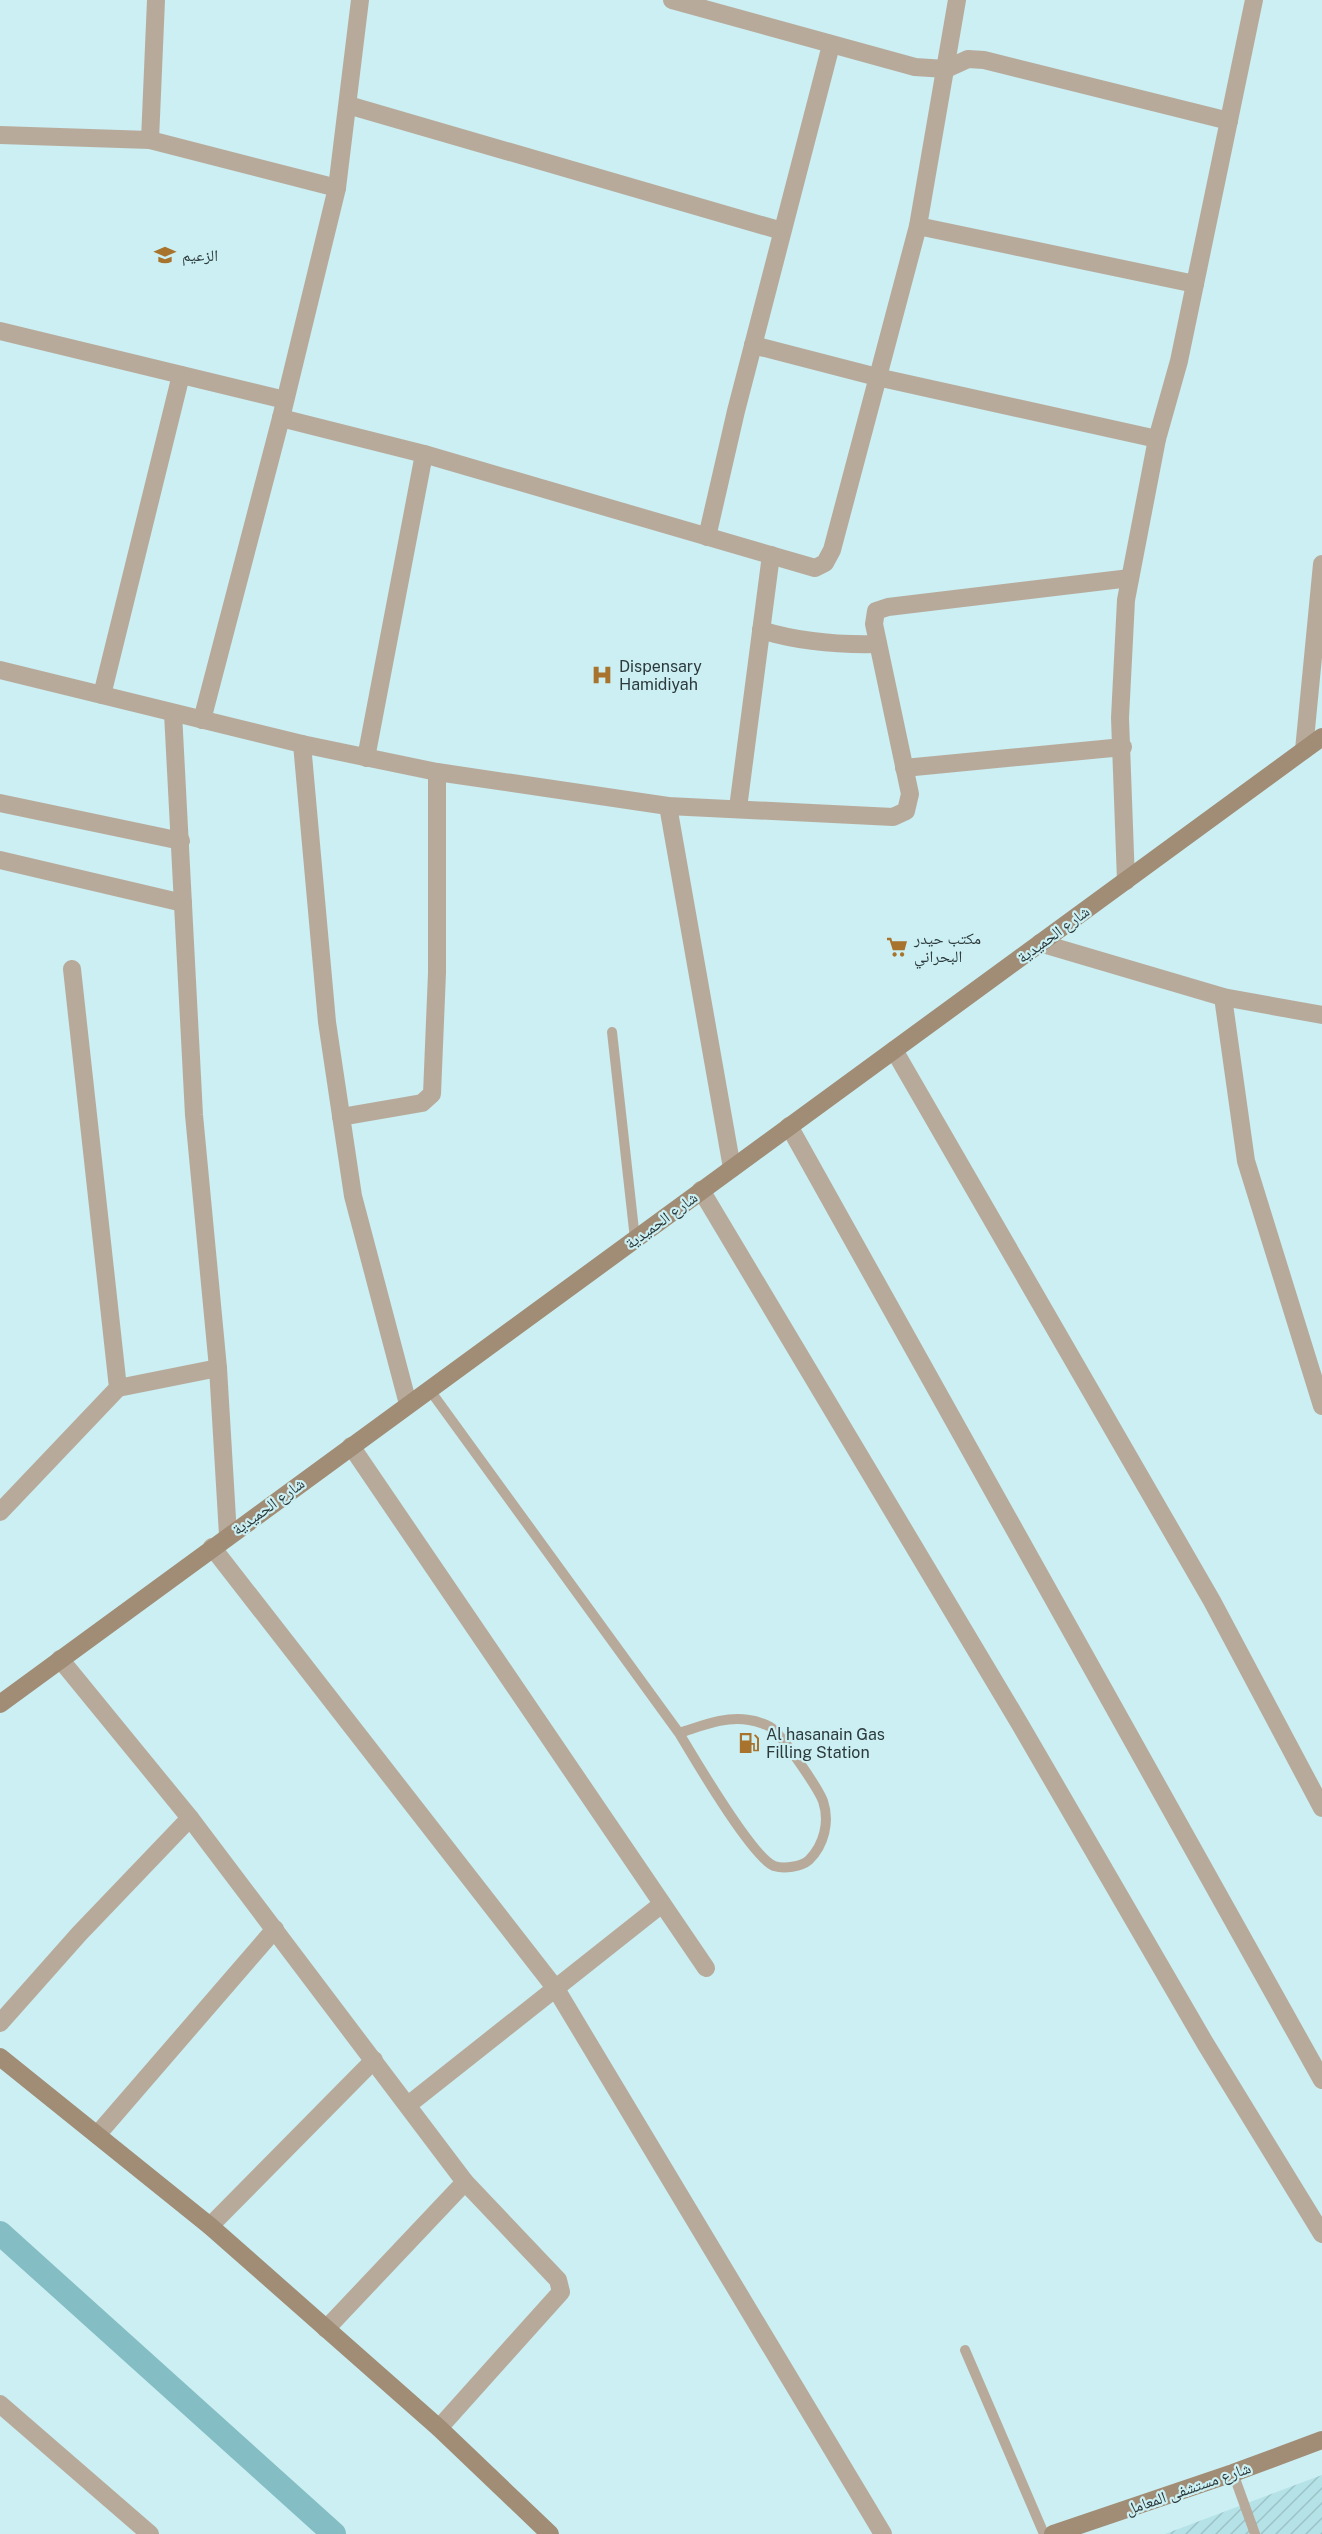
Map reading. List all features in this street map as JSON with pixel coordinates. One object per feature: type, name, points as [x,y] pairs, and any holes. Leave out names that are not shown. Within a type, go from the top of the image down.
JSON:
[{"type":"street","points":[[150,140],[156,0]]},
{"type":"street","points":[[202,720],[283,409],[337,188],[360,0]]},
{"type":"street","points":[[672,0],[915,67],[946,69],[968,59],[984,60],[1229,121]]},
{"type":"street","points":[[0,332],[182,375],[424,454],[815,568],[825,563],[832,550],[918,226],[957,0]]},
{"type":"street","points":[[1126,880],[1123,747],[1120,718],[1126,600],[1156,439],[1179,361],[1254,0]]},
{"type":"street","points":[[706,537],[831,45]]},
{"type":"street","points":[[348,105],[782,231]]},
{"type":"street","points":[[0,135],[150,140],[337,188]]},
{"type":"street","points":[[918,226],[1195,284]]},
{"type":"street","points":[[753,345],[878,377],[1156,439]]},
{"type":"street","points":[[102,695],[182,375]]},
{"type":"street","points":[[366,758],[424,454]]},
{"type":"street","points":[[738,808],[771,555]]},
{"type":"street","points":[[1304,750],[1322,564]]},
{"type":"street","points":[[0,670],[302,744],[437,772],[668,806],[893,817],[906,811],[910,794],[874,624],[876,611],[888,607],[1130,578]]},
{"type":"street","points":[[761,630],[790,639],[820,643],[878,644]]},
{"type":"street","points":[[173,713],[194,1115],[218,1368],[228,1536]]},
{"type":"street","name":"شارع الحميدية","points":[[0,1704],[1322,738]]},
{"type":"street","points":[[302,744],[327,1022],[353,1196],[408,1404]]},
{"type":"street","points":[[904,768],[1123,747]]},
{"type":"street","points":[[341,1117],[422,1103],[432,1094],[436,974],[437,772]]},
{"type":"street","points":[[0,803],[181,841]]},
{"type":"street","points":[[668,806],[732,1168]]},
{"type":"street","points":[[0,860],[183,903]]},
{"type":"street","points":[[1040,944],[1223,997],[1322,1015]]},
{"type":"street","points":[[72,969],[118,1388]]},
{"type":"street","points":[[1223,997],[1246,1161],[1322,1406]]},
{"type":"street","points":[[894,1050],[1212,1601],[1322,1808]]},
{"type":"street","points":[[789,1126],[1322,2080]]},
{"type":"street","points":[[701,1190],[1021,1726],[1205,2043],[1322,2234]]},
{"type":"street","points":[[0,1512],[118,1388],[218,1368]]},
{"type":"street","points":[[351,1446],[706,1968]]},
{"type":"street","points":[[212,1547],[556,1989],[883,2534]]},
{"type":"street","points":[[60,1659],[190,1818],[465,2182],[558,2280],[561,2292],[439,2428]]},
{"type":"street","points":[[0,2023],[79,1934],[190,1818]]},
{"type":"street","points":[[408,2105],[662,1904]]},
{"type":"street","points":[[97,2135],[275,1929]]},
{"type":"street","points":[[0,2057],[210,2226],[439,2428],[550,2534]]},
{"type":"street","points":[[210,2226],[374,2060]]},
{"type":"street","points":[[326,2329],[465,2182]]},
{"type":"street","points":[[0,2404],[150,2534]]},
{"type":"street","name":"شارع مستشفى المعامل","points":[[1053,2534],[1322,2440]]},
{"type":"lane","points":[[612,1032],[635,1239]]},
{"type":"lane","points":[[429,1389],[679,1733],[712,1788],[757,1851],[774,1866],[788,1867],[805,1863],[816,1853],[822,1843],[825,1830],[826,1816],[823,1800],[785,1742],[772,1728],[752,1720],[728,1718],[679,1733]]},
{"type":"lane","points":[[964,2350],[1044,2534]]},
{"type":"lane","points":[[1233,2473],[1255,2534]]},
{"type":"shaded area","points":[[1322,2475],[1322,2534],[1165,2534]]},
{"type":"waterway","points":[[0,2233],[334,2534]]},
{"type":"place","name":"الزعيم","points":[[165,255]]},
{"type":"place","name":"Dispensary Hamidiyah","points":[[602,675]]},
{"type":"place","name":"مكتب حيدر البحراني","points":[[897,947]]},
{"type":"place","name":"Al hasanain Gas Filling Station","points":[[749,1743]]}]
